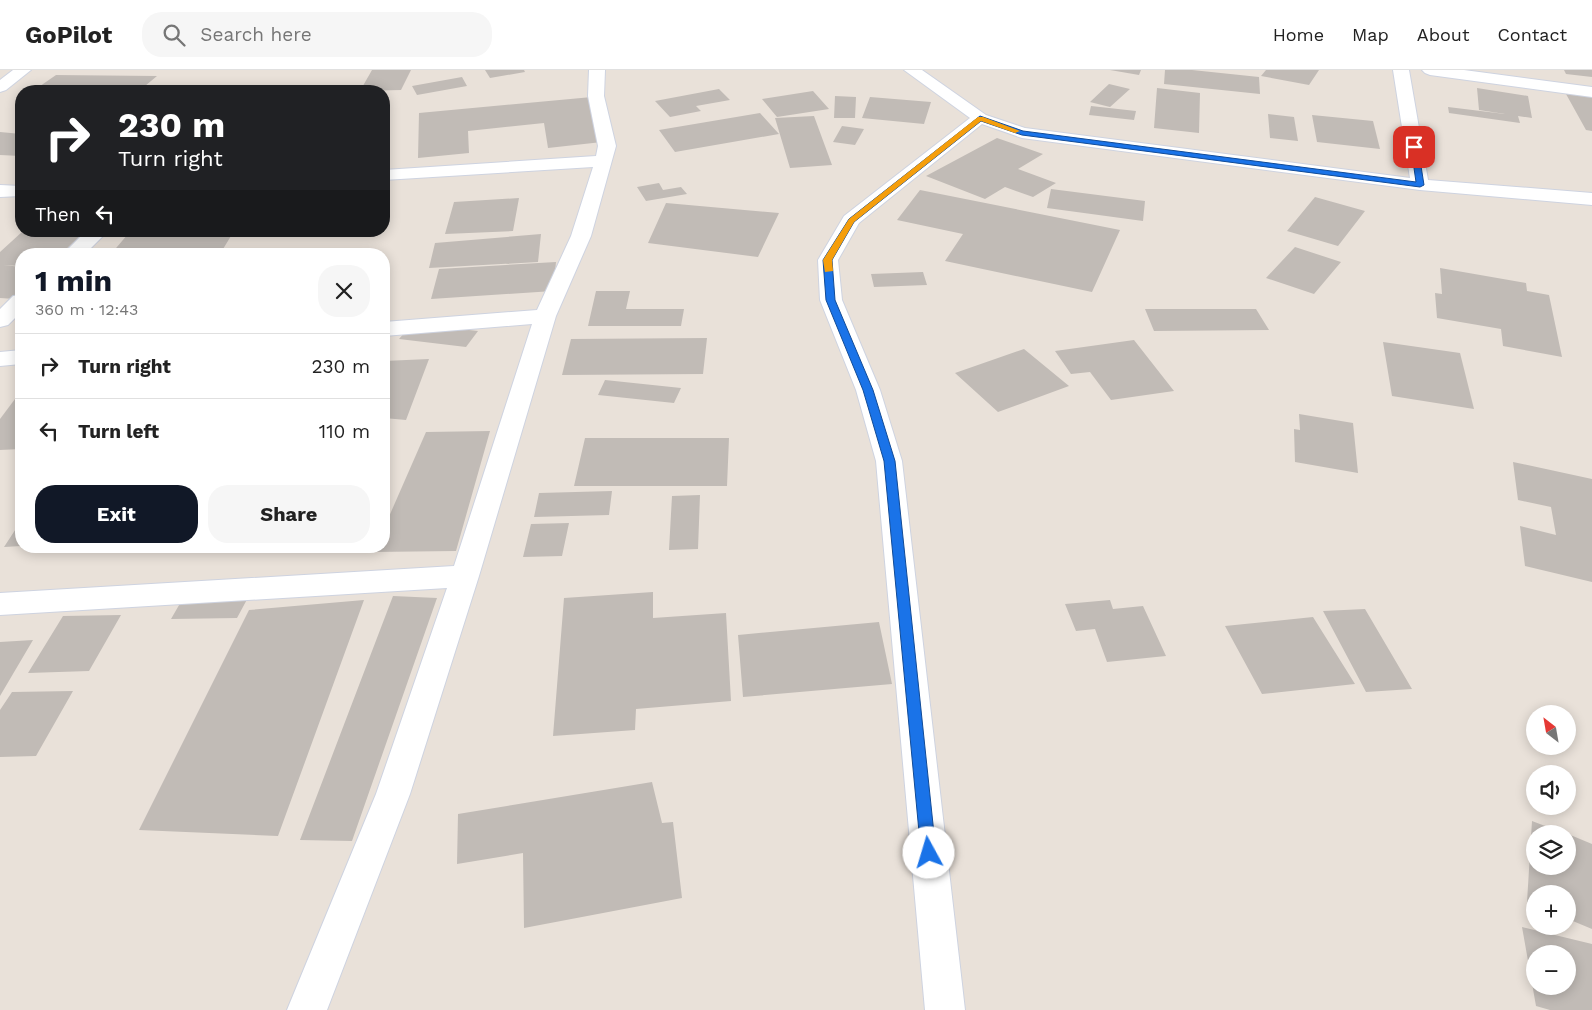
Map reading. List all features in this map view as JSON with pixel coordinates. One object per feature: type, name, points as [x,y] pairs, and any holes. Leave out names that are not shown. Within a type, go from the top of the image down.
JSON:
[{"type":"street","points":[[0,87],[23,70]]},
{"type":"street","points":[[307,1010],[393,794],[465,576],[545,316],[581,236],[607,146],[596,96],[597,70]]},
{"type":"street","points":[[912,70],[980,118],[1022,133],[1420,185],[1592,199]]},
{"type":"street","points":[[1402,70],[1420,185]]},
{"type":"street","points":[[1430,70],[1592,92]]},
{"type":"street","points":[[944,1010],[890,461],[868,390],[831,300],[828,260],[851,220],[980,118]]},
{"type":"street","points":[[390,175],[604,160]]},
{"type":"street","points":[[0,191],[15,191]]},
{"type":"street","points":[[80,248],[91,237]]},
{"type":"street","points":[[0,320],[15,306]]},
{"type":"street","points":[[390,329],[545,316]]},
{"type":"street","points":[[0,359],[15,358]]},
{"type":"street","points":[[0,604],[465,576]]},
{"type":"building","points":[[372,70],[411,70],[401,90],[390,90],[390,85],[363,85]]},
{"type":"building","points":[[485,70],[524,70],[525,72],[490,78]]},
{"type":"building","points":[[1110,70],[1141,70],[1139,75]]},
{"type":"building","points":[[1165,70],[1192,70],[1259,77],[1260,94],[1164,84]]},
{"type":"building","points":[[1266,70],[1319,70],[1309,85],[1261,76]]},
{"type":"building","points":[[1564,70],[1592,70],[1592,77],[1566,74]]},
{"type":"building","points":[[56,75],[157,76],[146,85],[42,85]]},
{"type":"building","points":[[462,77],[467,86],[417,95],[412,86]]},
{"type":"building","points":[[1109,84],[1130,89],[1110,107],[1090,102]]},
{"type":"building","points":[[1157,88],[1200,93],[1199,133],[1154,128]]},
{"type":"building","points":[[1477,88],[1528,96],[1532,118],[1518,116],[1520,123],[1449,113],[1448,107],[1505,114],[1479,110]]},
{"type":"building","points":[[719,89],[730,100],[696,106],[701,111],[670,117],[655,101]]},
{"type":"building","points":[[813,91],[829,109],[777,117],[762,99]]},
{"type":"building","points":[[1566,94],[1592,97],[1592,131],[1586,130]]},
{"type":"building","points":[[835,96],[856,97],[855,118],[834,118]]},
{"type":"building","points":[[592,97],[602,142],[548,148],[544,123],[468,131],[469,153],[418,158],[419,113]]},
{"type":"building","points":[[870,97],[931,102],[924,124],[862,118]]},
{"type":"building","points":[[1091,106],[1136,111],[1134,120],[1089,115]]},
{"type":"building","points":[[760,113],[779,134],[675,152],[659,130]]},
{"type":"building","points":[[1268,114],[1294,117],[1298,141],[1270,138]]},
{"type":"building","points":[[1312,115],[1373,121],[1380,149],[1317,142]]},
{"type":"building","points":[[814,116],[832,165],[790,168],[775,118]]},
{"type":"building","points":[[842,126],[864,129],[855,145],[833,142]]},
{"type":"building","points":[[0,132],[15,133],[15,156],[0,155]]},
{"type":"building","points":[[997,138],[1043,154],[1018,169],[1056,183],[1033,197],[1005,187],[985,199],[926,176]]},
{"type":"building","points":[[659,183],[663,190],[681,187],[687,194],[646,201],[637,187]]},
{"type":"building","points":[[1051,189],[1145,201],[1143,221],[1047,208]]},
{"type":"building","points":[[920,190],[1120,230],[1092,292],[945,261],[963,234],[897,220]]},
{"type":"building","points":[[1315,197],[1365,211],[1338,246],[1287,231]]},
{"type":"building","points":[[519,198],[513,231],[445,234],[454,202]]},
{"type":"building","points":[[666,203],[779,213],[758,257],[648,243]]},
{"type":"building","points":[[541,234],[538,262],[429,268],[435,243]]},
{"type":"building","points":[[16,237],[79,237],[67,248],[15,248],[15,266],[4,265],[15,266],[15,299],[0,298],[0,252]]},
{"type":"building","points":[[125,237],[230,237],[224,248],[116,248]]},
{"type":"building","points":[[1295,247],[1341,262],[1314,294],[1266,278]]},
{"type":"building","points":[[556,262],[553,291],[431,299],[439,269]]},
{"type":"building","points":[[1440,268],[1526,283],[1527,291],[1549,295],[1562,357],[1503,346],[1501,329],[1437,318],[1435,293],[1442,294]]},
{"type":"building","points":[[923,272],[927,285],[874,287],[871,274]]},
{"type":"building","points":[[596,291],[630,291],[626,309],[684,309],[681,326],[588,326]]},
{"type":"building","points":[[1145,309],[1256,309],[1269,330],[1154,331]]},
{"type":"building","points":[[412,324],[478,331],[466,347],[399,339]]},
{"type":"building","points":[[707,338],[703,374],[562,375],[571,339]]},
{"type":"building","points":[[1134,340],[1174,391],[1111,400],[1090,372],[1071,374],[1055,351]]},
{"type":"building","points":[[1383,342],[1460,353],[1474,409],[1392,396]]},
{"type":"building","points":[[1024,349],[1069,386],[998,412],[955,373]]},
{"type":"building","points":[[429,359],[406,420],[390,419],[390,361]]},
{"type":"building","points":[[605,380],[681,388],[674,403],[598,395]]},
{"type":"building","points":[[15,399],[15,449],[0,450],[0,419]]},
{"type":"building","points":[[1299,414],[1353,423],[1358,473],[1295,462],[1294,429],[1300,430]]},
{"type":"building","points":[[490,431],[456,551],[390,552],[390,514],[426,432]]},
{"type":"building","points":[[585,438],[729,438],[727,486],[574,486]]},
{"type":"building","points":[[1513,462],[1592,479],[1592,582],[1525,566],[1520,526],[1556,535],[1551,507],[1518,500]]},
{"type":"building","points":[[612,491],[609,515],[534,517],[539,493]]},
{"type":"building","points":[[700,495],[698,549],[669,550],[672,496]]},
{"type":"building","points":[[569,523],[562,556],[523,557],[531,524]]},
{"type":"building","points":[[15,530],[15,546],[4,547]]},
{"type":"building","points":[[251,592],[237,618],[171,619],[186,593]]},
{"type":"building","points":[[653,592],[653,618],[726,613],[731,701],[636,709],[635,730],[553,736],[564,598]]},
{"type":"building","points":[[393,596],[437,598],[352,841],[300,840]]},
{"type":"building","points":[[364,600],[278,836],[139,830],[249,610]]},
{"type":"building","points":[[1110,600],[1113,609],[1143,606],[1166,656],[1107,662],[1095,629],[1076,631],[1065,604]]},
{"type":"building","points":[[1365,609],[1412,689],[1366,692],[1323,611]]},
{"type":"building","points":[[121,615],[89,671],[28,673],[63,616]]},
{"type":"building","points":[[1313,617],[1355,684],[1262,694],[1225,626]]},
{"type":"building","points":[[879,622],[892,684],[743,697],[738,635]]},
{"type":"building","points":[[33,640],[0,696],[0,642]]},
{"type":"building","points":[[73,691],[36,756],[0,757],[0,710],[12,692]]},
{"type":"building","points":[[652,782],[662,823],[673,822],[682,898],[524,928],[523,853],[457,864],[458,814]]},
{"type":"building","points":[[1532,821],[1542,825],[1532,825]]},
{"type":"building","points":[[1576,837],[1592,844],[1592,929],[1576,922],[1576,885],[1528,885],[1529,875],[1576,875]]},
{"type":"building","points":[[1522,927],[1526,928],[1526,935],[1555,935],[1592,944],[1592,1010],[1550,1010],[1536,1006],[1534,995],[1576,995],[1576,945],[1526,945],[1526,950]]},
{"type":"slow traffic","points":[[828,271],[828,260],[851,220],[980,118],[1017,131]]},
{"type":"route","points":[[929,853],[890,461],[868,390],[831,300],[828,260],[851,220],[980,118],[1022,133],[1420,185],[1414,147]]}]
